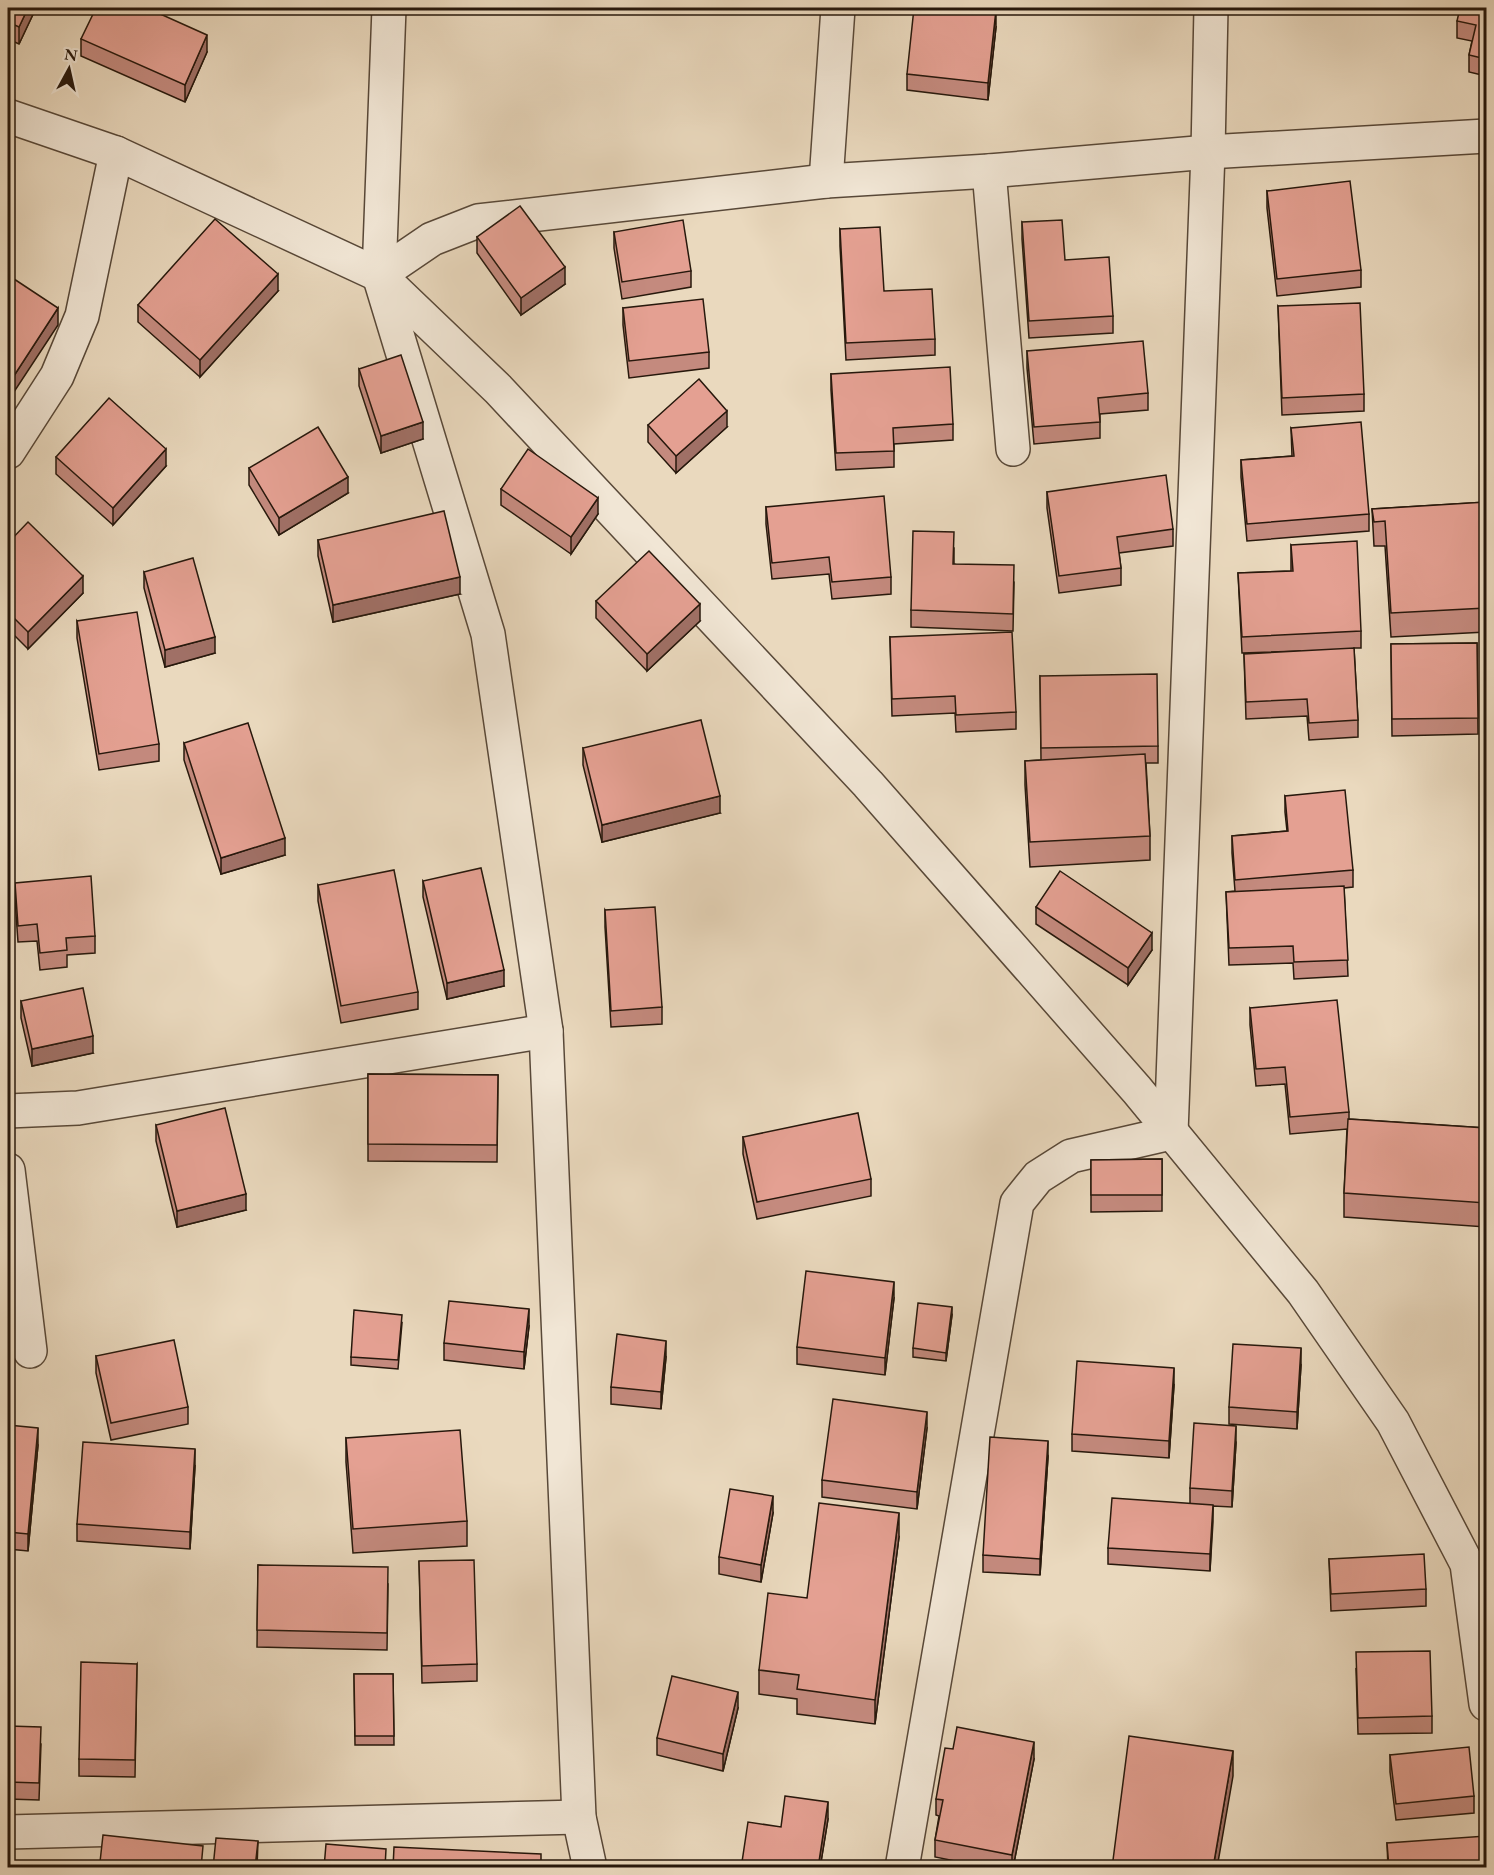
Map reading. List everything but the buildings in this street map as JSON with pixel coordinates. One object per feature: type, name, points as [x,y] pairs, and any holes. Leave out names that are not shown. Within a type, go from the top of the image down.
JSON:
[{"type":"street","points":[[389,8],[380,275],[488,634],[546,1031],[579,1817],[590,1868]]},
{"type":"street","points":[[826,181],[838,8]]},
{"type":"street","points":[[1171,1133],[1208,152],[1211,8]]},
{"type":"street","points":[[8,116],[116,153],[380,275],[498,389],[868,784],[1137,1090],[1303,1292],[1393,1422],[1477,1565],[1486,1704]]},
{"type":"street","points":[[380,275],[432,238],[478,221],[826,181],[989,171],[1208,152],[1486,136]]},
{"type":"street","points":[[8,452],[57,376],[82,316],[116,153]]},
{"type":"street","points":[[989,171],[1013,449]]},
{"type":"street","points":[[8,1111],[78,1108],[546,1031]]},
{"type":"street","points":[[902,1868],[1017,1203],[1038,1177],[1071,1156],[1171,1133]]},
{"type":"street","points":[[8,1170],[30,1351]]},
{"type":"street","points":[[8,1832],[579,1817]]}]
